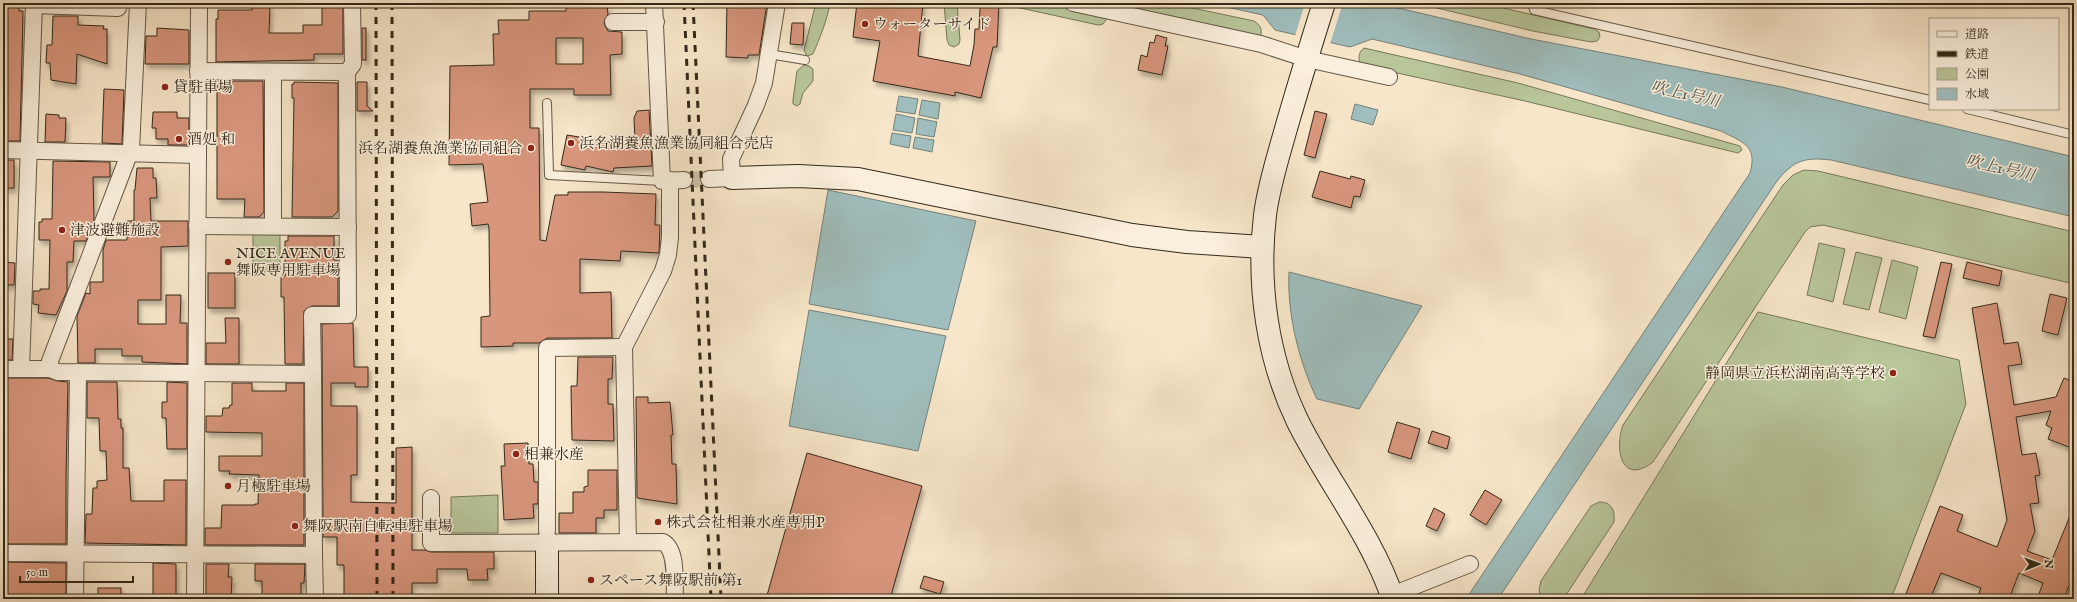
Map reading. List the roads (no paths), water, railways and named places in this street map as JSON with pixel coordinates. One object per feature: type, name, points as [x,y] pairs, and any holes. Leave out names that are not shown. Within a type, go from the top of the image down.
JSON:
[{"type":"street","points":[[21,369],[27,150],[34,4],[118,8],[118,3]]},
{"type":"street","points":[[50,370],[50,361],[130,153],[138,3]]},
{"type":"street","points":[[195,599],[198,3]]},
{"type":"street","points":[[315,599],[312,315],[348,315],[347,72],[353,64],[352,3]]},
{"type":"street","points":[[628,542],[624,347],[658,282],[668,254],[670,238],[672,180],[654,3]]},
{"type":"street","points":[[732,178],[731,159],[760,94],[769,54],[777,3]]},
{"type":"street","points":[[1073,3],[1261,44],[1310,50],[1389,77]]},
{"type":"street","points":[[1324,3],[1272,180],[1265,213],[1262,248],[1263,285],[1270,337],[1287,395],[1299,423],[1366,542],[1392,597],[1470,564]]},
{"type":"street","points":[[613,22],[656,22]]},
{"type":"street","points":[[198,71],[347,72]]},
{"type":"street","points":[[273,226],[274,72]]},
{"type":"street","points":[[3,150],[198,155]]},
{"type":"street","points":[[709,179],[811,176],[858,179],[1132,235],[1180,242],[1262,248]]},
{"type":"street","points":[[197,226],[348,227]]},
{"type":"street","points":[[546,599],[547,348],[624,347]]},
{"type":"street","points":[[3,369],[50,370],[58,372],[313,374]]},
{"type":"street","points":[[75,599],[78,372]]},
{"type":"street","points":[[431,498],[431,543],[547,537],[628,542],[663,542],[670,548],[673,557],[675,599]]},
{"type":"street","points":[[3,553],[314,555]]},
{"type":"lane","points":[[1532,3],[1534,10],[1929,100]]},
{"type":"lane","points":[[769,54],[805,60]]},
{"type":"lane","points":[[547,103],[549,175],[672,180]]},
{"type":"lane","points":[[1971,110],[2074,135]]},
{"type":"lane","points":[[461,599],[492,599]]},
{"type":"water","name":"吹上1号川","points":[[1208,3],[1377,3],[1531,39],[1782,87],[2074,157],[2074,217],[1831,160],[1814,159],[1795,164],[1789,168],[1777,181],[1498,599],[1466,599],[1750,173],[1752,156],[1750,150],[1742,142],[1721,131],[1520,74],[1372,39],[1350,47],[1275,30],[1263,15]]},
{"type":"water","points":[[899,96],[918,99],[915,114],[896,111]]},
{"type":"water","points":[[922,100],[940,103],[938,119],[919,115]]},
{"type":"water","points":[[1355,104],[1378,110],[1373,125],[1351,119]]},
{"type":"water","points":[[896,114],[915,118],[912,133],[893,130]]},
{"type":"water","points":[[918,118],[937,122],[934,137],[916,134]]},
{"type":"water","points":[[892,133],[911,136],[909,148],[890,144]]},
{"type":"water","points":[[915,137],[934,140],[932,152],[913,148]]},
{"type":"water","points":[[828,190],[976,221],[948,330],[809,304]]},
{"type":"water","points":[[1289,272],[1422,306],[1359,409],[1317,399],[1300,354],[1292,321]]},
{"type":"water","points":[[809,310],[946,336],[918,451],[789,426]]},
{"type":"tunnel","points":[[684,180],[709,179]]},
{"type":"railway","points":[[376,3],[377,599]]},
{"type":"railway","points":[[392,3],[393,599]]},
{"type":"railway","points":[[684,3],[711,599]]},
{"type":"railway","points":[[693,3],[721,599]]},
{"type":"place","name":"ウォーターサイド","points":[[865,24]]},
{"type":"place","name":"貸駐車場","points":[[165,87]]},
{"type":"place","name":"酒処 和","points":[[179,139]]},
{"type":"place","name":"浜名湖養魚漁業協同組合売店","points":[[571,143]]},
{"type":"place","name":"浜名湖養魚漁業協同組合","points":[[531,148]]},
{"type":"place","name":"津波避難施設","points":[[62,230]]},
{"type":"place","name":"NICE AVENUE 舞阪専用駐車場","points":[[228,262]]},
{"type":"place","name":"静岡県立浜松湖南高等学校","points":[[1893,373]]},
{"type":"place","name":"相兼水産","points":[[516,454]]},
{"type":"place","name":"月極駐車場","points":[[228,486]]},
{"type":"place","name":"株式会社相兼水産専用P","points":[[658,522]]},
{"type":"place","name":"舞阪駅南自転車駐車場","points":[[295,526]]},
{"type":"place","name":"スペース舞阪駅前 第1","points":[[591,580]]}]
